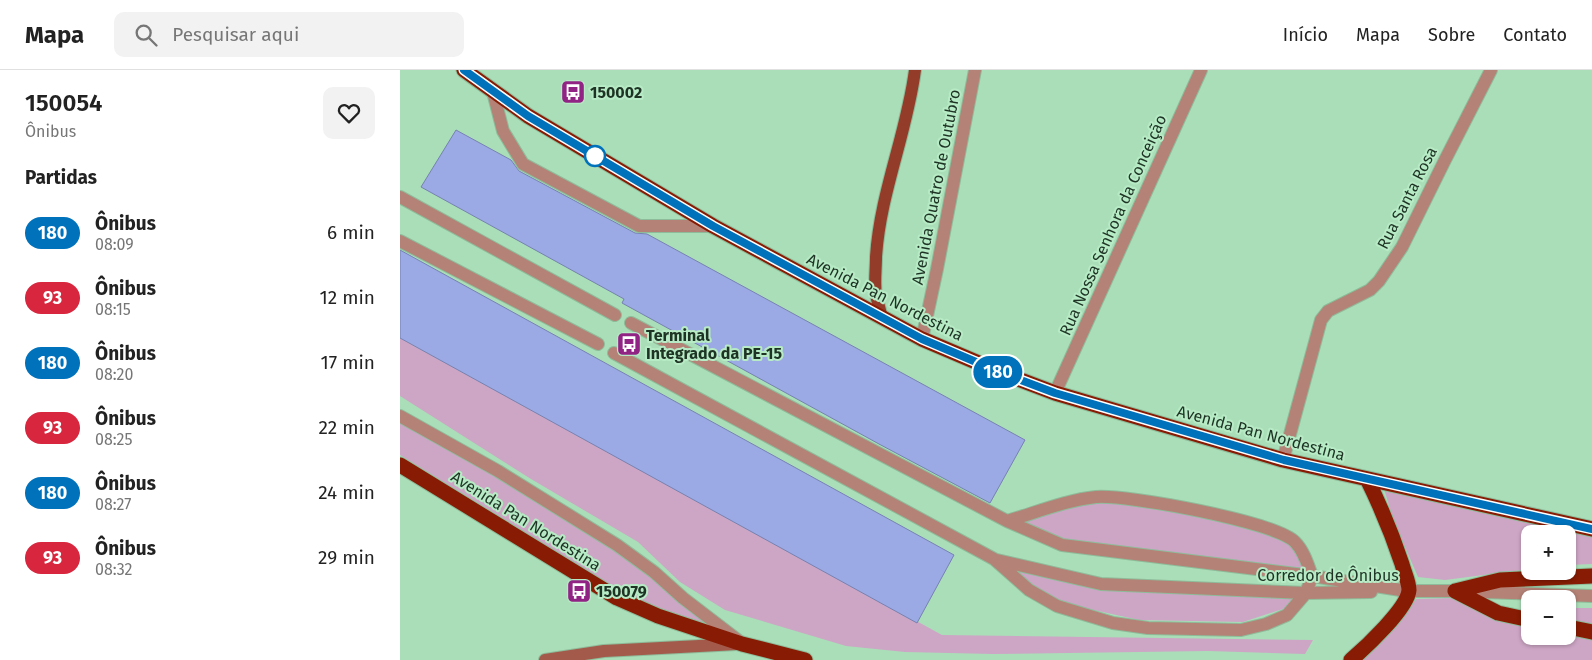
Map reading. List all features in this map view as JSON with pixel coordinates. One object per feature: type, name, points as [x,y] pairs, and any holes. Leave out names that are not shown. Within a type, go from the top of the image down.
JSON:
[{"type":"highway","name":"Avenida Pan Nordestina","points":[[464,70],[528,116],[713,226],[922,339],[1002,373],[1055,393],[1284,460],[1592,529]]},
{"type":"highway","name":"Avenida Pan Nordestina","points":[[400,465],[617,598],[658,616],[742,644],[806,660]]},
{"type":"highway","points":[[1351,660],[1392,619],[1402,606],[1408,591],[1404,569],[1386,518],[1367,479]]},
{"type":"highway","points":[[1455,591],[1500,580],[1592,576]]},
{"type":"highway","points":[[1455,591],[1498,613],[1521,618]]},
{"type":"highway","points":[[1576,629],[1592,632]]},
{"type":"main road","points":[[882,318],[876,294],[875,278],[878,234],[912,92],[915,70]]},
{"type":"main road","points":[[545,660],[604,651],[742,644]]},
{"type":"street","name":"Avenida Quatro de Outubro","points":[[922,339],[975,70]]},
{"type":"street","name":"Rua Nossa Senhora da Conceição","points":[[1055,393],[1200,70]]},
{"type":"street","name":"Rua Santa Rosa","points":[[1284,460],[1321,320],[1328,311],[1370,290],[1379,281],[1402,248],[1491,70]]},
{"type":"street","points":[[493,92],[503,131],[522,164],[639,226],[713,226]]},
{"type":"street","points":[[400,197],[615,315]]},
{"type":"street","points":[[400,241],[598,344]]},
{"type":"street","points":[[614,353],[994,559],[1029,590],[1058,606],[1112,623],[1148,628],[1241,630],[1266,624],[1287,615],[1306,593],[1312,576],[1305,558],[1295,541],[1281,532],[1230,517],[1116,497],[1102,497],[1069,503],[1007,521],[630,323]]},
{"type":"street","points":[[400,416],[498,471],[617,544],[742,644]]},
{"type":"street","name":"Corredor de Ônibus","points":[[1007,521],[1062,545],[1312,576],[1408,591]]},
{"type":"street","name":"Corredor de Ônibus","points":[[994,559],[1101,584],[1306,593],[1408,591]]},
{"type":"street","points":[[1408,591],[1592,596]]},
{"type":"shaded area","points":[[400,338],[942,635],[1313,640],[1305,654],[1208,651],[993,654],[905,652],[846,646],[725,610],[680,582],[638,542],[531,479],[400,396]]},
{"type":"shaded area","points":[[400,416],[617,545],[733,637],[661,614],[597,582],[509,522],[400,455]]},
{"type":"shaded area","points":[[1382,482],[1546,525],[1521,525],[1521,570],[1445,580],[1418,577],[1393,519]]},
{"type":"shaded area","points":[[1095,497],[1230,517],[1295,541],[1312,576],[1062,545],[1007,521]]},
{"type":"shaded area","points":[[1576,533],[1592,537],[1592,564],[1576,565]]},
{"type":"shaded area","points":[[994,559],[1101,584],[1294,592],[1295,605],[1243,622],[1139,620],[1044,599]]},
{"type":"shaded area","points":[[1455,598],[1502,622],[1521,625],[1521,645],[1576,645],[1576,636],[1592,639],[1592,660],[1363,660],[1406,614],[1416,599]]},
{"type":"shaded area","points":[[1576,608],[1592,608],[1592,624],[1576,621]]},
{"type":"building","points":[[456,130],[511,160],[519,171],[635,233],[647,234],[1025,440],[990,503],[622,303],[624,299],[421,187]]},
{"type":"building","points":[[400,250],[954,555],[917,623],[400,338]]},
{"type":"bus line","name":"180","points":[[464,70],[528,116],[713,226],[922,339],[1002,373],[1055,393],[1284,460],[1592,529]]},
{"type":"place","name":"150002","points":[[573,92]]},
{"type":"place","name":"Terminal Integrado da PE-15","points":[[629,344]]},
{"type":"place","name":"150079","points":[[579,591]]}]
